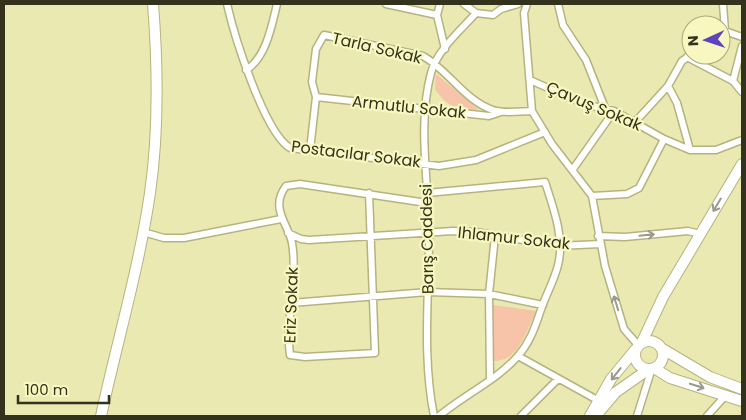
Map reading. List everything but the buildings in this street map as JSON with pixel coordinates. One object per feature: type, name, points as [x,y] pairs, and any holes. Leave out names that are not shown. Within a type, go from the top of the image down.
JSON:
[{"type":"main road","points":[[101,416],[143,232],[150,186],[157,118],[157,51],[153,4]]},
{"type":"main road","points":[[590,416],[611,379],[638,345],[663,297],[742,164]]},
{"type":"main road","points":[[638,345],[650,341],[710,377],[742,389]]},
{"type":"main road","points":[[638,345],[637,363],[652,368],[670,378],[742,401]]},
{"type":"main road","points":[[595,416],[616,392],[661,362],[661,348]]},
{"type":"street","name":"Postacılar Sokak","points":[[227,4],[246,70],[275,134],[283,144],[290,148],[426,162],[438,166],[476,160],[545,132]]},
{"type":"street","points":[[246,70],[254,65],[260,57],[277,4]]},
{"type":"street","points":[[386,4],[437,15]]},
{"type":"street","points":[[440,4],[437,15],[445,49]]},
{"type":"street","points":[[464,4],[476,13],[493,15],[501,8],[519,4],[524,13]]},
{"type":"street","points":[[527,4],[524,13],[532,111],[592,196],[598,236],[624,329],[638,345]]},
{"type":"street","points":[[558,4],[563,25],[586,60],[605,108]]},
{"type":"street","points":[[435,63],[476,13]]},
{"type":"street","name":"Tarla Sokak","points":[[316,96],[312,82],[316,49],[324,35],[405,51],[435,63],[475,101],[493,110],[502,112],[532,111]]},
{"type":"street","points":[[733,81],[742,46]]},
{"type":"street","name":"Barış Caddesi","points":[[434,416],[429,394],[427,357],[429,234],[426,109],[431,73],[435,63]]},
{"type":"street","points":[[636,121],[668,86],[681,63]]},
{"type":"street","points":[[705,65],[733,81],[742,92]]},
{"type":"street","name":"Çavuş Sokak","points":[[530,80],[584,104],[614,111],[636,121],[664,139],[690,150],[716,150],[742,140]]},
{"type":"street","points":[[668,86],[678,103],[690,150]]},
{"type":"street","points":[[310,150],[316,96]]},
{"type":"street","name":"Armutlu Sokak","points":[[316,96],[489,116],[502,112]]},
{"type":"street","points":[[573,169],[614,111]]},
{"type":"street","points":[[592,196],[627,194],[639,188],[664,139]]},
{"type":"street","points":[[427,193],[544,182],[557,220],[559,263],[532,338],[518,356],[439,416]]},
{"type":"street","points":[[143,232],[164,238],[184,238],[281,219],[282,191],[291,183],[427,203]]},
{"type":"street","points":[[369,193],[369,237],[374,294]]},
{"type":"street","name":"Eriz Sokak","points":[[281,219],[293,245],[290,355],[305,357],[375,353],[374,294]]},
{"type":"street","name":"Ihlamur Sokak","points":[[287,231],[301,239],[309,240],[461,231],[558,246],[600,244]]},
{"type":"street","points":[[598,236],[625,238],[688,231],[700,234]]},
{"type":"street","points":[[490,379],[489,294],[496,236]]},
{"type":"street","points":[[291,302],[374,294],[428,292],[489,294],[543,305]]},
{"type":"street","points":[[518,356],[599,401]]},
{"type":"street","points":[[637,416],[652,368]]},
{"type":"street","points":[[521,416],[558,379]]},
{"type":"street","points":[[707,416],[726,395]]},
{"type":"shaded area","points":[[436,74],[479,110],[458,108],[444,100],[435,89]]},
{"type":"shaded area","points":[[493,305],[536,311],[521,344],[509,356],[502,360],[494,361]]}]
